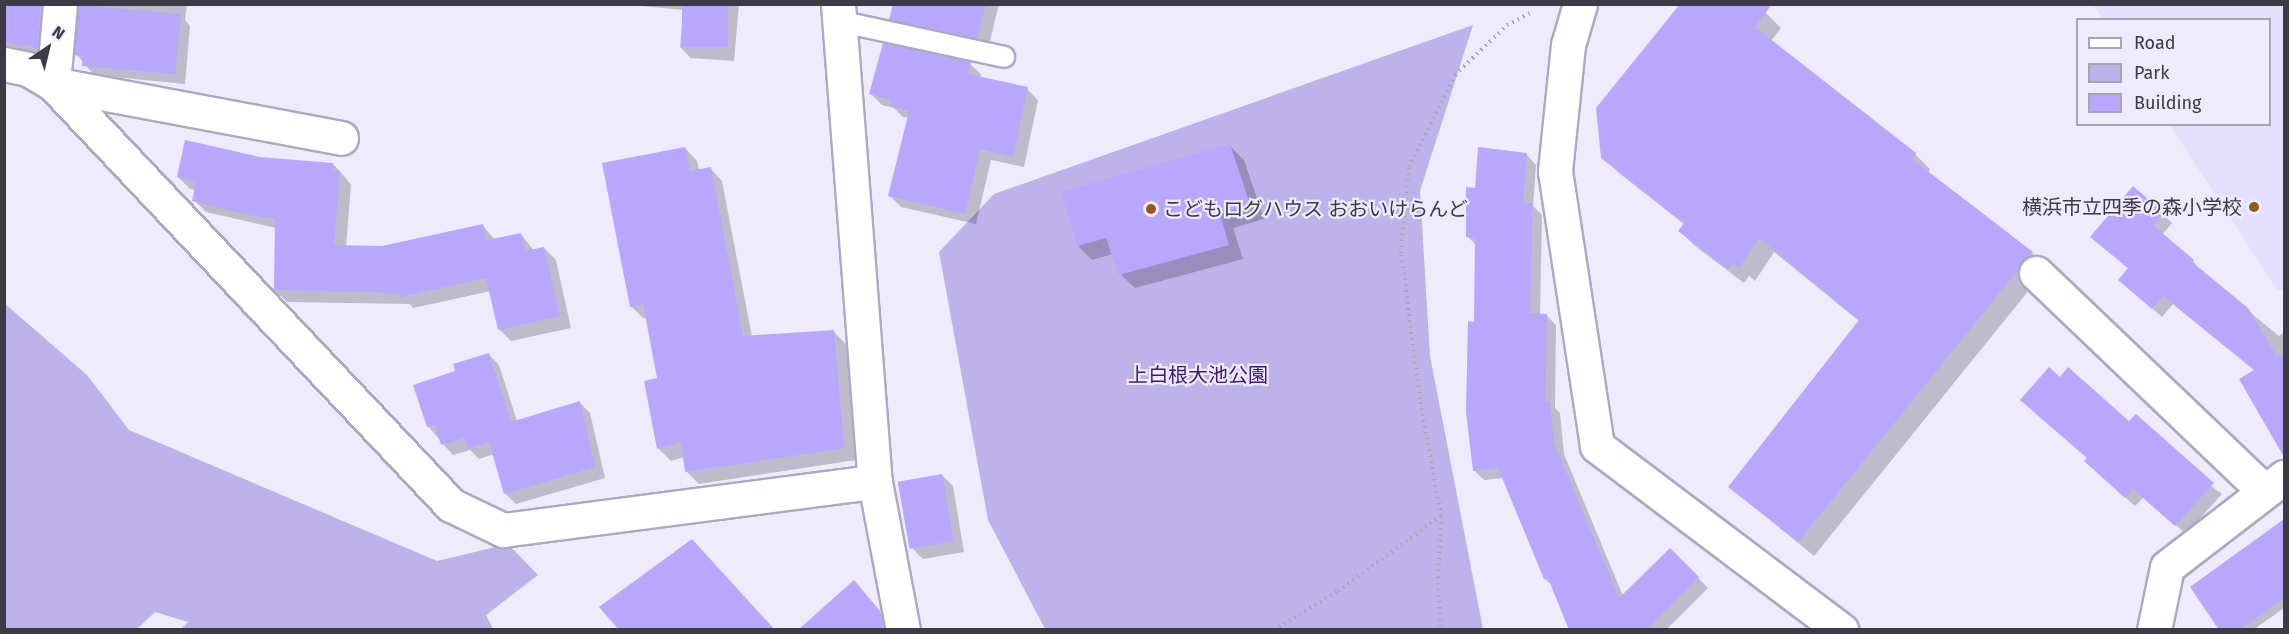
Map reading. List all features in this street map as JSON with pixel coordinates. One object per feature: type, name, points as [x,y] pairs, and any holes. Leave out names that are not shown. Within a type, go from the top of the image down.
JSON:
[{"type":"street","points":[[53,84],[60,4]]},
{"type":"street","points":[[1580,4],[1568,45],[1555,171],[1597,446],[1841,630]]},
{"type":"street","points":[[838,13],[875,482],[903,630]]},
{"type":"street","points":[[4,63],[28,69],[53,84],[452,505],[482,520],[503,530],[875,482]]},
{"type":"street","points":[[53,84],[341,138]]},
{"type":"street","points":[[2036,273],[2274,484],[2167,567],[2154,630]]},
{"type":"lane","points":[[838,13],[1004,57]]},
{"type":"path","points":[[1441,630],[1438,577],[1441,516],[1420,399],[1401,253],[1409,167],[1455,75],[1507,25],[1536,9]]},
{"type":"path","points":[[1274,630],[1338,591],[1441,516]]},
{"type":"shaded area","name":"横浜市立四季の森小学校","points":[[2093,5],[2284,5],[2284,290],[2277,290],[2171,126],[2271,126],[2271,18],[2102,18]]},
{"type":"green space","name":"上白根大池公園","points":[[1473,25],[1420,191],[1430,356],[1483,629],[1045,629],[988,520],[939,252],[994,194]]},
{"type":"green space","points":[[4,303],[87,375],[129,430],[437,561],[508,544],[538,575],[486,615],[493,629],[181,629],[188,622],[155,612],[137,629],[5,629]]},
{"type":"building","points":[[4,4],[41,4],[37,48],[4,42]]},
{"type":"building","points":[[682,4],[728,4],[728,47],[682,47]]},
{"type":"building","points":[[893,4],[986,4],[977,39],[889,20]]},
{"type":"building","points":[[1680,4],[1772,4],[1755,27],[1916,153],[1912,159],[2033,252],[2022,261],[2018,270],[1798,542],[1728,487],[1859,320],[1759,238],[1739,268],[1733,262],[1728,269],[1678,231],[1684,223],[1601,158],[1596,108]]},
{"type":"building","points":[[79,5],[181,14],[175,74],[82,66],[83,56],[74,55]]},
{"type":"building","points":[[883,43],[971,62],[968,74],[1028,87],[1013,157],[980,149],[965,214],[888,196],[909,111],[890,106],[891,100],[869,94]]},
{"type":"building","points":[[185,140],[260,157],[333,163],[333,171],[340,171],[334,245],[382,246],[483,224],[487,240],[521,233],[525,251],[544,247],[560,316],[498,330],[486,278],[400,297],[399,293],[274,290],[275,218],[254,216],[192,201],[196,182],[177,177]]},
{"type":"building","name":"こどもログハウス おおいけらんど","points":[[1230,144],[1250,205],[1220,214],[1229,245],[1119,275],[1106,238],[1077,246],[1061,192]]},
{"type":"building","points":[[685,147],[690,171],[711,167],[743,336],[834,330],[844,448],[685,472],[681,442],[657,449],[644,381],[657,378],[643,304],[630,307],[602,163]]},
{"type":"building","points":[[1478,147],[1527,153],[1523,203],[1533,203],[1530,313],[1547,314],[1545,401],[1550,401],[1554,443],[1619,598],[1670,548],[1699,577],[1646,630],[1569,630],[1548,578],[1544,579],[1498,468],[1473,471],[1466,412],[1468,321],[1474,322],[1475,238],[1466,237],[1466,187],[1475,188]]},
{"type":"building","points":[[2133,186],[2164,213],[2153,225],[2194,260],[2192,262],[2248,308],[2277,357],[2284,353],[2284,457],[2239,379],[2254,370],[2163,296],[2152,309],[2118,280],[2128,268],[2090,237]]},
{"type":"building","points":[[489,353],[511,422],[580,401],[595,467],[504,494],[489,442],[467,449],[464,438],[441,445],[435,425],[427,427],[413,385],[455,371],[453,364]]},
{"type":"building","points":[[2049,367],[2060,377],[2068,367],[2129,421],[2136,414],[2214,483],[2175,526],[2133,489],[2125,498],[2084,461],[2087,458],[2020,400]]},
{"type":"building","points":[[942,474],[954,541],[909,549],[898,482]]},
{"type":"building","points":[[2284,519],[2284,598],[2240,630],[2219,630],[2190,587]]},
{"type":"building","points":[[692,539],[775,630],[619,630],[599,607]]},
{"type":"building","points":[[854,580],[880,611],[884,630],[798,630]]},
{"type":"place","name":"横浜市立四季の森小学校","points":[[2254,207]]},
{"type":"place","name":"こどもログハウス おおいけらんど","points":[[1151,209]]}]
